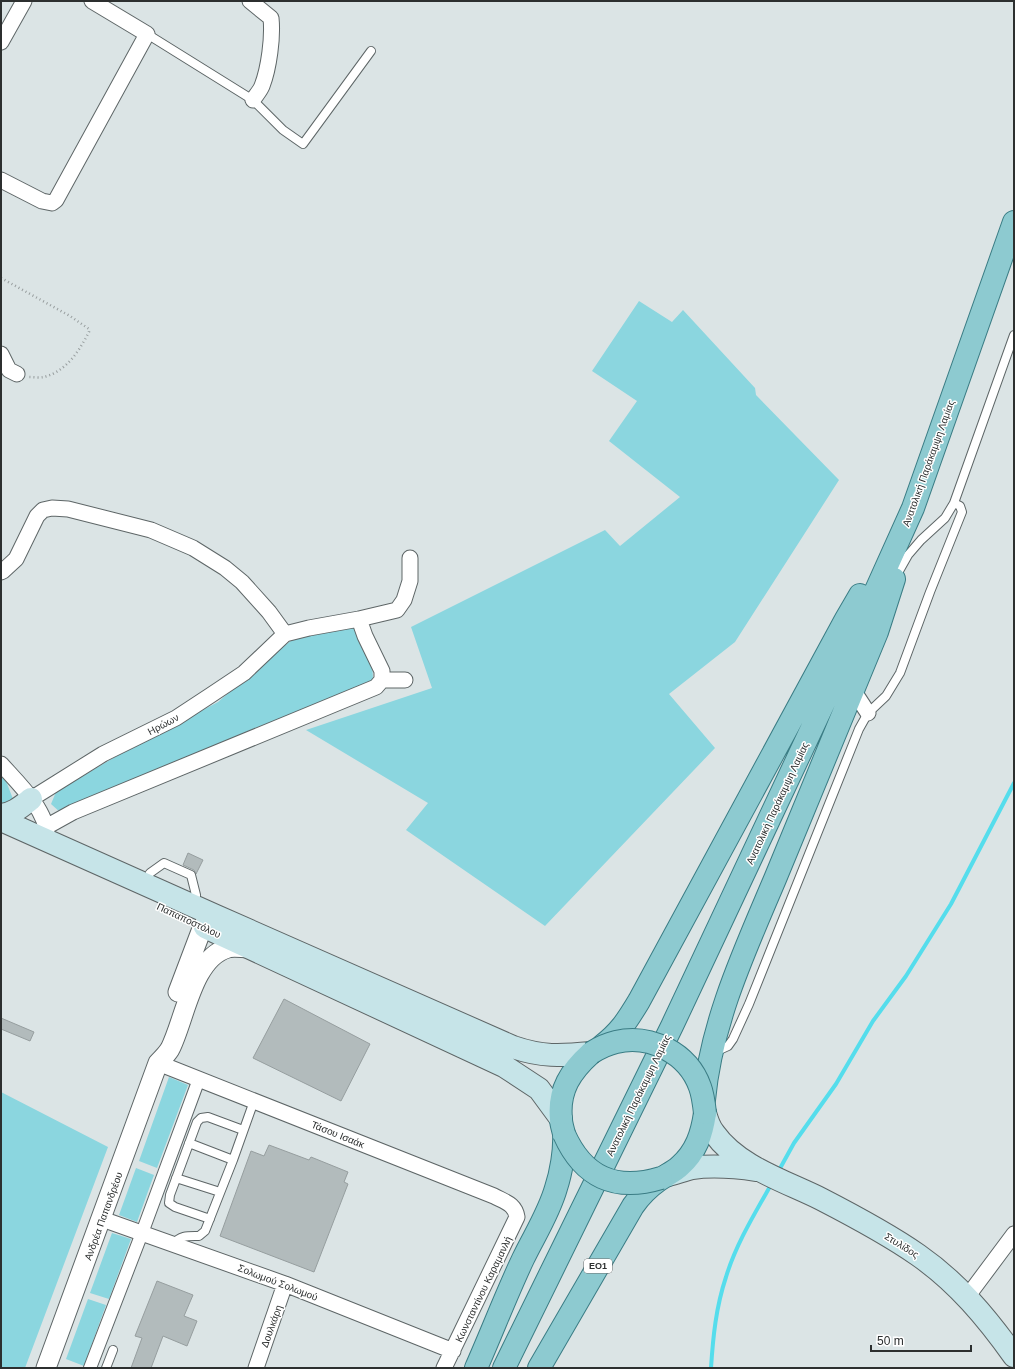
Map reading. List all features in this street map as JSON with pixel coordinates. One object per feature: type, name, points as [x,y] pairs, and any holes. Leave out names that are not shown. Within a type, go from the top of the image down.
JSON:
[{"type":"main road","name":"Ανατολική Παράκαμψη Λαμίας","points":[[504,1368],[672,1026],[859,628],[913,508],[1014,222]]},
{"type":"main road","points":[[704,1107],[706,1082],[712,1053],[730,988],[877,632],[894,579],[913,508]]},
{"type":"main road","points":[[597,1050],[620,1031],[639,1002],[846,619],[913,508]]},
{"type":"main road","points":[[1,814],[6,814],[17,810],[31,799]]},
{"type":"main road","name":"Παπαποστόλου","points":[[1,820],[45,839],[209,921],[311,958],[513,1047],[531,1053],[553,1055],[597,1050]]},
{"type":"main road","name":"Παπαποστόλου","points":[[1,832],[45,839]]},
{"type":"main road","name":"Παπαποστόλου","points":[[209,921],[249,948],[504,1066],[539,1089],[555,1109],[562,1126]]},
{"type":"main road","name":"ΕΟ1","points":[[476,1368],[556,1188],[561,1170],[561,1100],[567,1082],[577,1066],[597,1050],[616,1042],[631,1040],[645,1041],[666,1048],[684,1061],[700,1086],[704,1107],[703,1129],[698,1143],[690,1156],[680,1167],[664,1176],[644,1183],[627,1184],[610,1180],[595,1173],[581,1163],[571,1149],[562,1126]]},
{"type":"main road","name":"Στυλίδος","points":[[704,1107],[714,1133],[722,1143],[740,1158],[761,1171],[796,1187],[891,1237],[932,1265],[967,1298],[1000,1336],[1014,1356]]},
{"type":"main road","name":"Στυλίδος","points":[[664,1176],[691,1168],[710,1167],[735,1167],[761,1171]]},
{"type":"main road","name":"ΕΟ1","points":[[539,1368],[633,1206],[643,1194],[664,1176]]},
{"type":"street","points":[[1,42],[24,1]]},
{"type":"street","points":[[1,180],[42,201],[52,203],[56,200],[147,34],[92,1]]},
{"type":"street","points":[[250,1],[271,18],[272,27],[267,65],[262,87],[253,100]]},
{"type":"street","points":[[1,354],[9,370],[16,374]]},
{"type":"street","points":[[1,572],[4,571],[16,559],[37,516],[43,510],[52,508],[68,509],[151,530],[193,548],[225,568],[242,582],[269,612],[285,634],[309,628],[359,620],[397,610],[404,600],[410,581],[410,558]]},
{"type":"street","points":[[45,839],[73,812],[343,702],[376,687],[382,680],[382,671],[359,620]]},
{"type":"street","name":"Ηρώων","points":[[31,799],[103,754],[176,718],[244,673],[285,634]]},
{"type":"street","points":[[382,680],[404,680]]},
{"type":"street","points":[[853,690],[868,713]]},
{"type":"street","points":[[1,764],[31,799],[41,814],[45,839]]},
{"type":"street","name":"Ανδρέα Παπανδρέου","points":[[46,1368],[102,1219],[158,1063],[158,1046],[209,921]]},
{"type":"street","name":"Ανδρέα Παπανδρέου","points":[[158,1063],[170,1049],[195,983],[205,963],[221,950],[229,947],[249,948]]},
{"type":"street","name":"Τάσου Ισαάκ","points":[[158,1063],[494,1196],[510,1204],[516,1210]]},
{"type":"street","points":[[90,1368],[142,1233],[198,1079]]},
{"type":"street","name":"Κωνσταντίνου Καραμανλή","points":[[444,1368],[517,1217],[516,1210]]},
{"type":"street","name":"Σολωμού Σολωμού","points":[[102,1219],[285,1284],[453,1351]]},
{"type":"street","points":[[967,1298],[1014,1234]]},
{"type":"street","name":"Δουλκάρη","points":[[256,1368],[285,1284]]},
{"type":"lane","points":[[147,34],[253,100],[283,130],[303,144],[371,51]]},
{"type":"lane","points":[[894,579],[908,555],[944,518],[954,503],[1014,336]]},
{"type":"lane","points":[[712,1053],[728,1046],[740,1025],[859,729],[868,713],[886,696],[900,673],[962,512],[960,506],[954,503]]},
{"type":"lane","points":[[150,873],[164,863],[191,875],[196,895]]},
{"type":"lane","points":[[173,1244],[178,1238],[199,1236],[204,1231],[233,1160],[254,1101]]},
{"type":"lane","points":[[210,1219],[175,1207],[170,1203],[170,1195],[196,1122],[201,1118],[208,1117],[243,1130]]},
{"type":"lane","points":[[189,1143],[233,1160]]},
{"type":"lane","points":[[176,1178],[220,1192]]},
{"type":"lane","points":[[106,1368],[113,1350]]},
{"type":"path","points":[[1,278],[80,322],[89,329],[81,349],[72,360],[61,369],[44,377],[28,377],[16,374]]},
{"type":"shaded area","points":[[639,301],[672,322],[683,310],[755,388],[756,395],[839,480],[735,642],[669,694],[715,748],[545,926],[406,830],[428,803],[306,730],[432,688],[411,627],[605,530],[620,546],[680,497],[609,441],[637,401],[592,371]]},
{"type":"shaded area","points":[[356,626],[372,658],[373,680],[332,699],[253,729],[61,813],[51,804],[56,792],[120,754],[218,702],[292,640],[318,632]]},
{"type":"shaded area","points":[[1,774],[6,781],[13,799],[8,806],[1,806]]},
{"type":"shaded area","points":[[169,1077],[188,1085],[157,1168],[139,1161]]},
{"type":"shaded area","points":[[1,1092],[108,1147],[25,1368],[1,1368]]},
{"type":"shaded area","points":[[136,1168],[154,1175],[137,1222],[119,1215]]},
{"type":"shaded area","points":[[112,1233],[131,1239],[109,1299],[90,1293]]},
{"type":"shaded area","points":[[88,1299],[106,1305],[84,1366],[66,1359]]},
{"type":"building","points":[[188,853],[203,860],[196,874],[194,870],[183,865]]},
{"type":"building","points":[[284,999],[370,1044],[341,1101],[253,1058]]},
{"type":"building","points":[[1,1018],[34,1032],[30,1041],[1,1029]]},
{"type":"building","points":[[269,1145],[309,1160],[311,1157],[348,1172],[344,1182],[348,1184],[314,1272],[220,1236],[251,1151],[264,1156]]},
{"type":"building","points":[[157,1281],[193,1295],[184,1316],[197,1321],[187,1346],[163,1336],[151,1368],[131,1368],[142,1338],[135,1336]]},
{"type":"waterway","points":[[778,1172],[794,1143],[836,1084],[873,1021],[906,976],[951,904],[1014,783]]},
{"type":"waterway","points":[[711,1368],[716,1322],[726,1277],[740,1241],[772,1183]]}]
